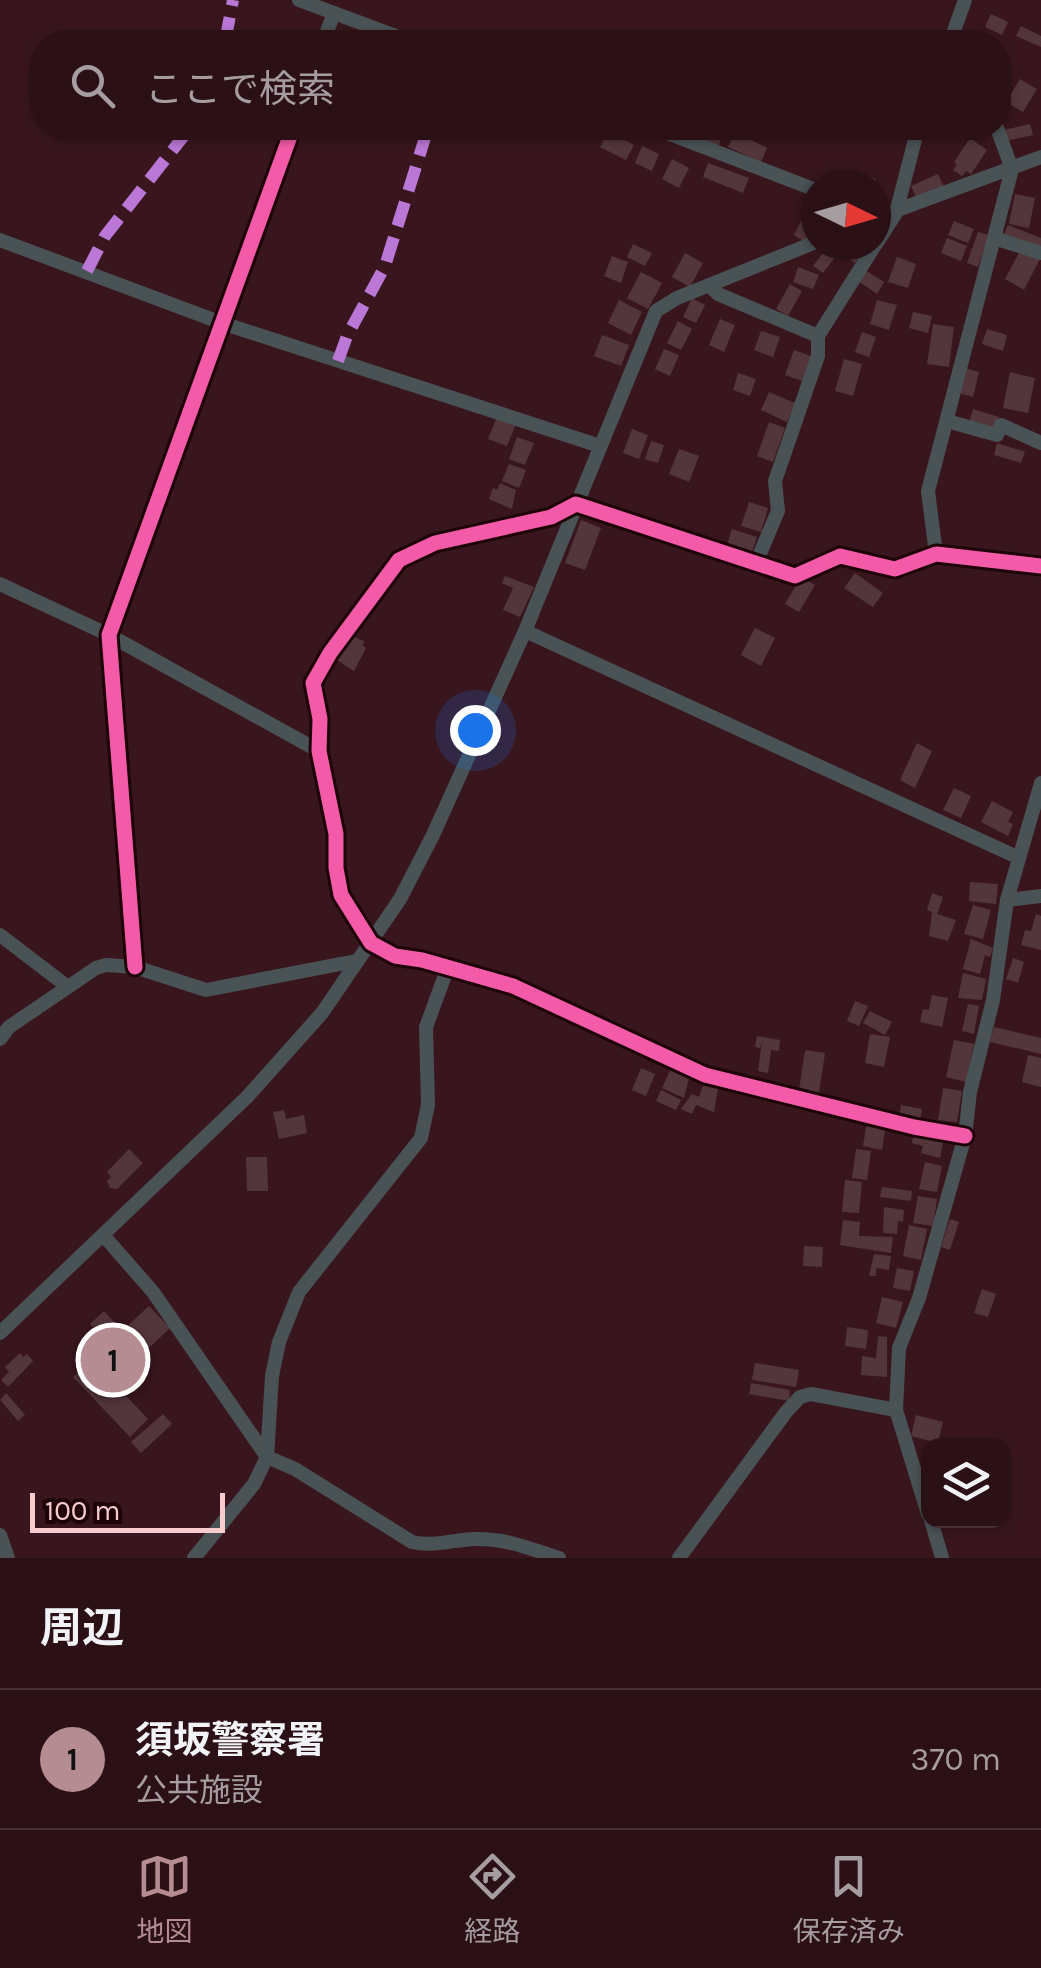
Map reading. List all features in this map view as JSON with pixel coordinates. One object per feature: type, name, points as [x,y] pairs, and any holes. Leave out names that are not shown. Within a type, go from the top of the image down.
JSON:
[{"type":"street","points":[[299,0],[381,30]]},
{"type":"street","points":[[958,30],[965,0]]},
{"type":"street","points":[[328,30],[334,12]]},
{"type":"street","points":[[136,967],[109,634],[289,140]]},
{"type":"street","points":[[685,140],[801,184]]},
{"type":"street","points":[[891,221],[915,140]]},
{"type":"street","points":[[936,554],[928,491],[1012,169],[1001,140]]},
{"type":"street","points":[[891,214],[1041,157]]},
{"type":"street","points":[[994,238],[1041,253]]},
{"type":"street","points":[[0,240],[222,323],[600,446]]},
{"type":"street","points":[[0,1333],[247,1097],[322,1014],[356,960],[372,943],[433,835],[525,631],[656,311],[801,248]]},
{"type":"street","points":[[756,563],[778,511],[775,481],[818,356],[818,336],[866,260]]},
{"type":"street","points":[[710,285],[718,294],[818,336]]},
{"type":"street","points":[[946,421],[996,435],[1001,425],[1041,443]]},
{"type":"street","points":[[965,1136],[914,1128],[705,1075],[513,986],[395,956],[372,943],[341,896],[336,834],[319,751],[320,719],[313,683],[330,653],[399,560],[435,544],[551,516],[576,504],[795,576],[840,556],[894,569],[936,554],[1041,566]]},
{"type":"street","points":[[0,584],[109,634],[319,751]]},
{"type":"street","points":[[525,631],[1018,856]]},
{"type":"street","points":[[921,1489],[896,1410],[899,1348],[919,1298],[965,1136],[970,1092],[993,1000],[1007,900],[1041,782]]},
{"type":"street","points":[[1007,900],[1041,896]]},
{"type":"street","points":[[0,934],[68,987]]},
{"type":"street","points":[[0,1038],[9,1027],[106,965],[136,967],[206,990],[356,960]]},
{"type":"street","points":[[194,1558],[254,1484],[267,1457],[278,1342],[299,1292],[422,1138],[428,1105],[426,1027],[448,967]]},
{"type":"street","points":[[104,1236],[153,1292],[267,1457],[295,1469],[412,1542],[423,1545],[503,1540],[560,1558]]},
{"type":"street","points":[[679,1558],[800,1397],[811,1394],[896,1410]]},
{"type":"street","points":[[933,1528],[942,1558]]},
{"type":"street","points":[[0,1535],[8,1558]]},
{"type":"building","points":[[991,14],[1008,22],[1004,30],[985,27]]},
{"type":"building","points":[[1021,26],[1041,36],[1041,47],[1016,36]]},
{"type":"building","points":[[1020,79],[1037,89],[1023,112],[1011,105],[1011,94]]},
{"type":"building","points":[[1030,124],[1033,135],[1011,140],[1011,128]]},
{"type":"building","points":[[604,140],[625,140],[634,145],[626,160],[600,147]]},
{"type":"building","points":[[701,140],[721,140],[718,147]]},
{"type":"building","points":[[731,140],[751,140],[767,148],[761,162],[728,147]]},
{"type":"building","points":[[969,140],[987,150],[971,174],[966,171],[962,176],[953,170],[957,164],[954,162]]},
{"type":"building","points":[[642,146],[659,154],[652,171],[635,163]]},
{"type":"building","points":[[672,159],[689,168],[679,188],[662,179]]},
{"type":"building","points":[[708,163],[749,178],[743,193],[703,177]]},
{"type":"building","points":[[938,174],[944,187],[917,199],[911,186]]},
{"type":"building","points":[[1015,194],[1035,198],[1029,228],[1009,224]]},
{"type":"building","points":[[801,220],[801,239],[794,235]]},
{"type":"building","points":[[954,221],[974,229],[968,243],[948,235]]},
{"type":"building","points":[[1008,225],[1041,238],[1041,248],[1004,234]]},
{"type":"building","points":[[978,232],[989,235],[978,267],[967,263]]},
{"type":"building","points":[[947,238],[967,246],[961,261],[941,253]]},
{"type":"building","points":[[633,244],[652,253],[645,266],[627,257]]},
{"type":"building","points":[[1021,249],[1040,259],[1024,290],[1005,279]]},
{"type":"building","points":[[685,253],[703,263],[690,287],[672,277]]},
{"type":"building","points":[[612,256],[628,262],[621,283],[604,276]]},
{"type":"building","points":[[897,257],[916,264],[908,288],[888,282]]},
{"type":"building","points":[[818,260],[833,260],[823,273],[813,266]]},
{"type":"building","points":[[798,267],[819,275],[813,289],[793,282]]},
{"type":"building","points":[[865,270],[884,282],[877,294],[858,281]]},
{"type":"building","points":[[641,272],[662,283],[648,309],[627,298]]},
{"type":"building","points":[[790,284],[802,291],[788,316],[776,309]]},
{"type":"building","points":[[692,298],[705,305],[696,323],[683,317]]},
{"type":"building","points":[[619,300],[642,312],[631,335],[608,323]]},
{"type":"building","points":[[877,300],[897,305],[889,330],[870,324]]},
{"type":"building","points":[[913,312],[932,316],[928,333],[909,328]]},
{"type":"building","points":[[720,319],[735,325],[724,352],[709,345]]},
{"type":"building","points":[[678,321],[692,329],[681,350],[667,343]]},
{"type":"building","points":[[933,324],[954,327],[949,367],[927,364]]},
{"type":"building","points":[[987,329],[1007,335],[1003,351],[982,344]]},
{"type":"building","points":[[761,331],[780,337],[773,357],[754,350]]},
{"type":"building","points":[[862,332],[876,337],[869,357],[855,352]]},
{"type":"building","points":[[602,335],[629,345],[621,366],[594,356]]},
{"type":"building","points":[[664,349],[679,355],[670,376],[655,369]]},
{"type":"building","points":[[794,350],[811,356],[802,381],[785,375]]},
{"type":"building","points":[[844,359],[862,364],[853,396],[835,391]]},
{"type":"building","points":[[965,368],[979,372],[973,397],[959,393]]},
{"type":"building","points":[[1010,372],[1035,378],[1028,413],[1003,408]]},
{"type":"building","points":[[738,373],[756,379],[750,396],[733,390]]},
{"type":"building","points":[[769,392],[795,403],[787,422],[761,410]]},
{"type":"building","points":[[973,409],[999,417],[994,431],[969,423]]},
{"type":"building","points":[[497,417],[516,424],[507,446],[488,439]]},
{"type":"building","points":[[769,422],[785,428],[773,462],[757,456]]},
{"type":"building","points":[[632,429],[648,435],[639,459],[623,453]]},
{"type":"building","points":[[517,437],[534,443],[525,465],[509,459]]},
{"type":"building","points":[[651,441],[664,445],[658,463],[645,459]]},
{"type":"building","points":[[997,443],[1025,452],[1021,463],[994,455]]},
{"type":"building","points":[[679,449],[699,456],[689,482],[669,474]]},
{"type":"building","points":[[509,464],[526,470],[519,488],[502,481]]},
{"type":"building","points":[[500,483],[516,490],[512,509],[489,499]]},
{"type":"building","points":[[749,502],[768,508],[761,532],[741,526]]},
{"type":"building","points":[[581,520],[601,528],[585,570],[565,563]]},
{"type":"building","points":[[732,529],[757,537],[752,552],[727,545]]},
{"type":"building","points":[[855,573],[883,593],[873,607],[844,588]]},
{"type":"building","points":[[505,576],[534,587],[520,617],[503,610],[513,588],[502,583]]},
{"type":"building","points":[[801,577],[815,585],[799,612],[785,604]]},
{"type":"building","points":[[755,628],[775,638],[761,666],[741,655]]},
{"type":"building","points":[[353,636],[365,642],[362,645],[366,648],[354,671],[337,660]]},
{"type":"building","points":[[917,743],[932,751],[915,788],[900,780]]},
{"type":"building","points":[[954,788],[971,796],[961,818],[943,810]]},
{"type":"building","points":[[992,801],[1013,812],[1008,836],[981,822]]},
{"type":"building","points":[[970,882],[998,884],[996,904],[969,901]]},
{"type":"building","points":[[932,893],[943,897],[937,914],[956,920],[948,941],[929,936],[932,912],[927,910]]},
{"type":"building","points":[[973,905],[991,910],[983,939],[964,934]]},
{"type":"building","points":[[1036,914],[1041,916],[1041,950],[1021,945]]},
{"type":"building","points":[[971,939],[993,948],[990,957],[985,955],[980,974],[963,969]]},
{"type":"building","points":[[1013,958],[1024,962],[1018,983],[1006,979]]},
{"type":"building","points":[[963,973],[986,979],[982,1000],[958,998]]},
{"type":"building","points":[[932,995],[948,998],[942,1027],[920,1022],[923,1009],[929,1010]]},
{"type":"building","points":[[855,1001],[868,1006],[859,1026],[847,1021]]},
{"type":"building","points":[[968,1004],[979,1006],[974,1034],[962,1031]]},
{"type":"building","points":[[870,1011],[892,1022],[885,1035],[863,1023]]},
{"type":"building","points":[[994,1027],[1041,1038],[1041,1054],[990,1042]]},
{"type":"building","points":[[870,1034],[890,1037],[884,1067],[865,1063]]},
{"type":"building","points":[[757,1036],[780,1040],[779,1051],[771,1050],[768,1073],[758,1071],[762,1041],[760,1048],[755,1047]]},
{"type":"building","points":[[954,1040],[974,1044],[966,1082],[946,1077]]},
{"type":"building","points":[[805,1050],[825,1053],[819,1093],[799,1090]]},
{"type":"building","points":[[1028,1055],[1041,1058],[1041,1087],[1022,1082]]},
{"type":"building","points":[[672,1066],[690,1075],[684,1098],[662,1088]]},
{"type":"building","points":[[641,1068],[655,1074],[646,1096],[632,1090]]},
{"type":"building","points":[[704,1083],[718,1089],[714,1112],[696,1105],[692,1114],[681,1109],[692,1094],[699,1097]]},
{"type":"building","points":[[943,1088],[962,1091],[957,1122],[938,1120]]},
{"type":"building","points":[[661,1090],[681,1100],[676,1110],[656,1101]]},
{"type":"building","points":[[901,1105],[922,1109],[920,1122],[899,1117]]},
{"type":"building","points":[[284,1110],[286,1119],[304,1115],[307,1133],[279,1139],[273,1112]]},
{"type":"building","points":[[867,1122],[886,1125],[882,1150],[863,1146]]},
{"type":"building","points":[[914,1131],[944,1138],[940,1158],[921,1153],[923,1146],[912,1143]]},
{"type":"building","points":[[129,1149],[143,1163],[117,1189],[110,1188],[107,1181],[111,1177],[107,1172]]},
{"type":"building","points":[[856,1149],[871,1151],[867,1180],[852,1178]]},
{"type":"building","points":[[246,1157],[267,1157],[268,1191],[247,1191]]},
{"type":"building","points":[[925,1162],[942,1166],[937,1192],[919,1189]]},
{"type":"building","points":[[845,1180],[862,1182],[859,1213],[842,1212]]},
{"type":"building","points":[[882,1187],[912,1191],[911,1201],[880,1197]]},
{"type":"building","points":[[918,1196],[937,1199],[933,1226],[913,1223]]},
{"type":"building","points":[[884,1207],[904,1210],[897,1234],[883,1233]]},
{"type":"building","points":[[950,1219],[959,1222],[950,1250],[941,1247]]},
{"type":"building","points":[[843,1220],[860,1222],[859,1236],[893,1237],[891,1253],[840,1245]]},
{"type":"building","points":[[909,1225],[927,1229],[921,1260],[903,1256]]},
{"type":"building","points":[[804,1246],[823,1247],[822,1267],[803,1266]]},
{"type":"building","points":[[874,1254],[891,1256],[889,1270],[876,1268],[876,1276],[869,1276]]},
{"type":"building","points":[[897,1268],[914,1271],[910,1291],[893,1288]]},
{"type":"building","points":[[982,1289],[996,1294],[988,1317],[974,1313]]},
{"type":"building","points":[[882,1297],[903,1302],[896,1328],[876,1323]]},
{"type":"building","points":[[149,1306],[170,1328],[113,1382],[148,1419],[130,1437],[73,1377],[109,1344],[90,1324],[104,1311],[122,1331]]},
{"type":"building","points":[[847,1327],[868,1330],[866,1349],[845,1346]]},
{"type":"building","points":[[878,1336],[887,1337],[887,1377],[861,1375],[862,1356],[876,1358]]},
{"type":"building","points":[[20,1353],[33,1361],[8,1387],[1,1380],[9,1372],[5,1367]]},
{"type":"building","points":[[755,1363],[799,1370],[796,1387],[752,1380]]},
{"type":"building","points":[[751,1383],[790,1390],[789,1401],[749,1394]]},
{"type":"building","points":[[6,1393],[25,1415],[18,1421],[0,1400]]},
{"type":"building","points":[[163,1414],[172,1424],[141,1453],[131,1442]]},
{"type":"building","points":[[916,1415],[943,1422],[939,1438],[911,1436]]},
{"type":"marked path","points":[[227,30],[233,0]]},
{"type":"marked path","points":[[87,271],[105,236],[181,140]]},
{"type":"marked path","points":[[338,361],[347,336],[385,266],[424,140]]},
{"type":"cycle path","points":[[135,967],[109,635],[289,140]]},
{"type":"cycle path","points":[[965,1136],[705,1075],[513,986],[395,956],[371,943],[341,895],[336,834],[319,751],[320,719],[313,683],[330,653],[399,560],[435,543],[551,517],[576,504],[795,576],[840,556],[895,569],[936,554],[1041,566]]},
{"type":"place","name":"須坂警察署","points":[[113,1360]]}]
